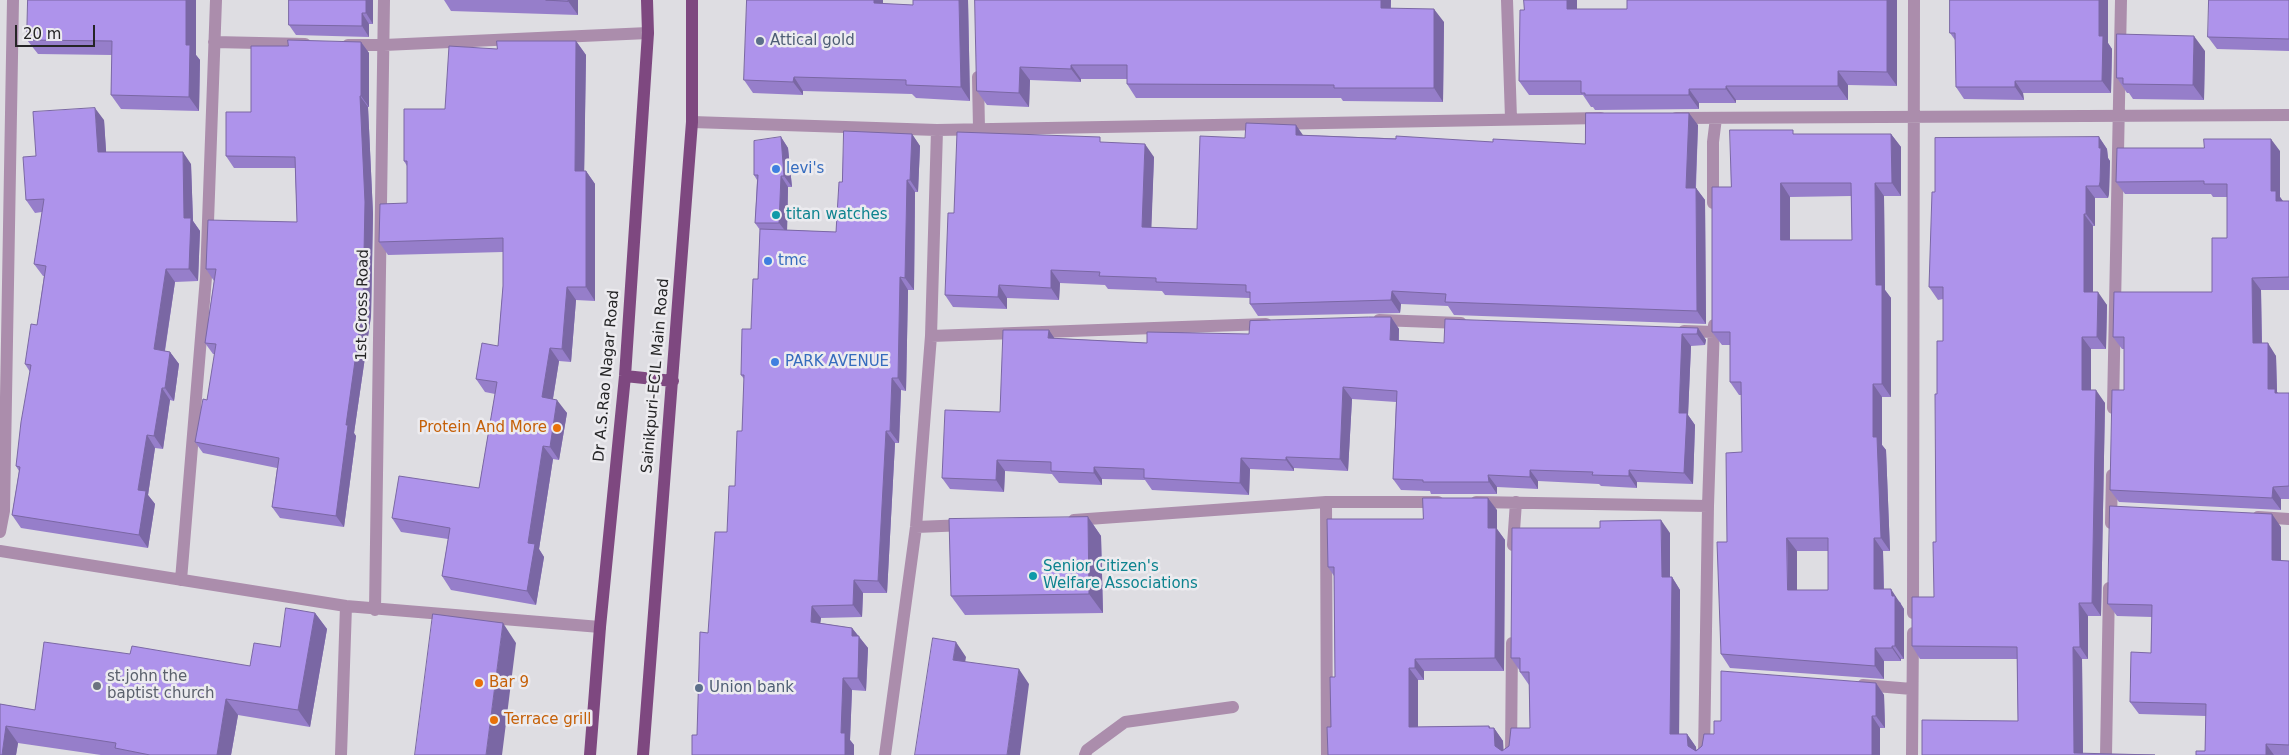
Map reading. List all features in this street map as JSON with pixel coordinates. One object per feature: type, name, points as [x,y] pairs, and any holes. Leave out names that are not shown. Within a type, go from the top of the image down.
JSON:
[{"type":"main road","name":"Dr A.S.Rao Nagar Road","points":[[590,755],[600,627],[625,376],[648,33],[647,0]]},
{"type":"main road","name":"Sainikpuri-ECIL Main Road","points":[[643,755],[692,122],[692,0]]},
{"type":"main road","points":[[625,376],[672,381]]},
{"type":"street","points":[[0,532],[4,511],[3,364],[13,0]]},
{"type":"street","points":[[181,580],[206,277],[216,0]]},
{"type":"street","name":"1st Cross Road","points":[[375,610],[384,0]]},
{"type":"street","points":[[1508,0],[1511,118]]},
{"type":"street","points":[[1912,755],[1914,0]]},
{"type":"street","points":[[2113,422],[2121,0]]},
{"type":"street","points":[[334,44],[384,45],[648,33]]},
{"type":"street","points":[[214,42],[314,44]]},
{"type":"street","points":[[978,60],[979,129]]},
{"type":"street","points":[[1667,118],[2289,115]]},
{"type":"street","points":[[692,122],[937,130],[1511,118],[1618,118]]},
{"type":"street","points":[[1713,218],[1713,142],[1716,118]]},
{"type":"street","points":[[885,755],[916,527],[931,336],[937,130]]},
{"type":"street","points":[[1704,755],[1711,675],[1708,506],[1714,313]]},
{"type":"street","points":[[1367,321],[1476,324]]},
{"type":"street","points":[[931,336],[1278,324]]},
{"type":"street","points":[[1674,331],[1714,332]]},
{"type":"street","points":[[2110,540],[2116,511],[2112,461]]},
{"type":"street","points":[[1060,520],[1326,502],[1516,502],[1708,506]]},
{"type":"street","points":[[1326,502],[1327,755]]},
{"type":"street","points":[[1513,554],[1516,502]]},
{"type":"street","points":[[2249,517],[2289,519]]},
{"type":"street","points":[[916,527],[983,524]]},
{"type":"street","points":[[0,552],[375,610],[600,627]]},
{"type":"street","points":[[2106,755],[2109,579]]},
{"type":"street","points":[[341,755],[346,606]]},
{"type":"street","points":[[1511,755],[1512,630]]},
{"type":"street","points":[[1853,685],[1912,689]]},
{"type":"street","points":[[1085,755],[1087,750],[1125,722],[1233,707]]},
{"type":"building","points":[[28,0],[186,0],[186,45],[190,45],[189,97],[111,95],[112,41],[27,40]]},
{"type":"building","points":[[289,0],[366,0],[366,13],[362,13],[362,26],[289,25]]},
{"type":"building","points":[[747,0],[874,0],[874,3],[913,5],[913,0],[959,0],[961,87],[906,85],[906,80],[794,77],[793,82],[744,80]]},
{"type":"building","points":[[975,0],[1381,0],[1381,8],[1434,9],[1434,88],[1334,88],[1334,85],[1127,84],[1127,65],[1071,65],[1071,69],[1020,67],[1019,93],[977,91]]},
{"type":"building","points":[[1524,0],[1567,0],[1567,9],[1627,9],[1627,0],[1887,0],[1887,72],[1838,71],[1838,86],[1726,86],[1726,89],[1689,89],[1689,95],[1585,95],[1585,93],[1581,93],[1581,81],[1519,81],[1520,10],[1524,10]]},
{"type":"building","points":[[1950,0],[2099,0],[2099,36],[2103,36],[2102,81],[2015,81],[2015,87],[1956,87],[1955,33],[1950,33]]},
{"type":"building","points":[[2209,0],[2289,0],[2289,39],[2208,37]]},
{"type":"building","points":[[2117,34],[2194,36],[2193,85],[2123,84],[2123,78],[2117,78]]},
{"type":"building","points":[[288,40],[361,42],[360,96],[365,202],[363,304],[346,425],[348,425],[336,516],[272,507],[279,458],[195,442],[203,399],[207,400],[216,344],[205,343],[216,269],[206,269],[208,220],[297,222],[295,157],[226,156],[226,112],[251,112],[251,46],[288,46]]},
{"type":"building","points":[[497,41],[576,41],[575,171],[586,171],[586,287],[567,287],[562,349],[550,348],[542,397],[557,400],[550,447],[543,446],[528,543],[535,544],[527,591],[442,576],[450,528],[392,518],[399,476],[479,488],[497,382],[476,379],[482,343],[498,346],[503,286],[503,238],[379,242],[380,204],[407,203],[407,161],[404,161],[404,109],[445,109],[449,46],[497,49]]},
{"type":"building","points":[[95,108],[98,152],[183,152],[184,218],[191,218],[189,269],[166,269],[154,349],[170,352],[165,388],[162,388],[154,436],[147,435],[138,490],[146,491],[139,535],[12,515],[20,467],[16,466],[21,422],[31,365],[25,364],[31,324],[37,325],[46,266],[34,264],[44,199],[26,200],[23,157],[36,156],[33,112]]},
{"type":"building","points":[[1586,113],[1689,113],[1686,188],[1696,188],[1697,311],[1445,302],[1446,294],[1392,291],[1391,300],[1250,304],[1250,292],[1246,292],[1246,285],[1156,282],[1156,278],[1099,276],[1100,272],[1051,270],[1051,288],[999,285],[998,297],[945,295],[948,213],[954,213],[957,132],[1100,137],[1100,142],[1145,144],[1142,227],[1197,229],[1200,136],[1245,138],[1246,123],[1296,125],[1296,135],[1396,139],[1396,136],[1493,142],[1493,139],[1585,144]]},
{"type":"building","points":[[1730,130],[1793,130],[1793,134],[1891,134],[1892,183],[1875,183],[1876,285],[1882,285],[1882,384],[1873,384],[1873,437],[1877,437],[1881,538],[1874,538],[1874,589],[1891,589],[1892,596],[1895,596],[1895,646],[1892,646],[1892,648],[1875,648],[1875,666],[1721,654],[1717,542],[1727,542],[1726,453],[1742,452],[1741,382],[1730,382],[1730,332],[1712,332],[1712,187],[1731,187]],"holes":[[[1781,183],[1851,183],[1852,240],[1781,240]],[[1787,538],[1828,538],[1828,590],[1788,590]]]},
{"type":"building","points":[[844,131],[912,134],[910,180],[907,180],[905,278],[900,277],[898,378],[892,378],[890,431],[886,431],[878,581],[854,580],[853,605],[812,606],[811,622],[852,628],[852,636],[859,636],[858,678],[843,678],[841,733],[845,733],[845,755],[692,755],[692,735],[697,735],[700,632],[708,633],[715,532],[727,532],[729,486],[735,486],[737,431],[742,431],[744,375],[741,375],[742,329],[751,329],[753,279],[758,279],[760,229],[836,232],[839,182],[842,182]]},
{"type":"building","points":[[781,137],[784,176],[781,176],[779,223],[755,223],[758,175],[754,175],[754,141]]},
{"type":"building","points":[[2099,137],[2099,148],[2101,148],[2100,182],[2099,186],[2086,186],[2086,214],[2084,214],[2084,292],[2098,292],[2097,337],[2082,337],[2082,390],[2096,390],[2092,603],[2079,603],[2080,647],[2073,647],[2074,753],[2155,755],[1922,755],[1922,720],[2018,721],[2017,647],[1912,646],[1912,597],[1934,597],[1933,542],[1936,542],[1935,394],[1937,394],[1937,341],[1943,341],[1943,287],[1929,287],[1932,192],[1935,192],[1935,138]]},
{"type":"building","points":[[2204,139],[2271,139],[2271,191],[2276,191],[2276,201],[2289,201],[2289,277],[2252,278],[2253,343],[2268,343],[2268,389],[2275,389],[2275,393],[2289,393],[2289,486],[2273,487],[2272,498],[2110,490],[2112,390],[2124,390],[2124,337],[2113,337],[2114,292],[2212,292],[2212,238],[2227,238],[2227,184],[2204,184],[2204,181],[2116,182],[2117,148],[2204,148]]},
{"type":"building","points":[[1391,317],[1390,340],[1444,343],[1445,319],[1698,328],[1697,334],[1682,334],[1679,413],[1687,413],[1684,473],[1629,470],[1629,476],[1592,475],[1593,472],[1530,470],[1530,477],[1488,475],[1489,482],[1423,482],[1423,480],[1393,479],[1397,391],[1343,387],[1340,459],[1286,457],[1286,460],[1241,458],[1240,483],[1144,478],[1144,469],[1094,467],[1094,473],[1051,471],[1051,462],[997,460],[996,480],[942,478],[945,410],[1000,412],[1003,330],[1049,330],[1048,338],[1147,343],[1147,332],[1249,334],[1250,321]]},
{"type":"building","points":[[1423,498],[1488,498],[1488,528],[1496,528],[1495,658],[1415,659],[1415,668],[1409,668],[1409,727],[1489,726],[1489,728],[1494,728],[1495,746],[1502,751],[1509,746],[1511,728],[1530,728],[1529,672],[1520,672],[1520,658],[1511,658],[1512,528],[1600,528],[1600,521],[1661,520],[1662,577],[1672,577],[1670,734],[1687,734],[1688,746],[1696,751],[1702,746],[1704,734],[1714,734],[1714,721],[1721,721],[1721,671],[1876,683],[1876,716],[1872,716],[1872,755],[1328,755],[1327,727],[1331,727],[1330,677],[1335,677],[1334,567],[1328,567],[1327,519],[1423,519]]},
{"type":"building","points":[[2110,506],[2272,514],[2272,560],[2289,561],[2289,745],[2266,744],[2266,755],[2196,755],[2196,751],[2205,751],[2206,704],[2130,702],[2131,652],[2151,653],[2152,605],[2108,604]]},
{"type":"building","name":"Senior Citizen's Welfare Associations","points":[[1088,517],[1089,594],[951,596],[949,519]]},
{"type":"building","points":[[286,608],[315,613],[298,710],[226,699],[217,755],[150,755],[115,748],[116,743],[6,726],[2,755],[0,755],[0,704],[35,710],[44,642],[130,654],[132,646],[250,666],[254,643],[280,647]]},
{"type":"building","points":[[433,614],[503,623],[486,755],[415,755]]},
{"type":"building","points":[[933,638],[956,642],[953,660],[1019,669],[1007,755],[915,755]]},
{"type":"place","name":"Attical gold","points":[[760,41]]},
{"type":"place","name":"levi's","points":[[776,169]]},
{"type":"place","name":"titan watches","points":[[776,215]]},
{"type":"place","name":"tmc","points":[[768,261]]},
{"type":"place","name":"PARK AVENUE","points":[[775,362]]},
{"type":"place","name":"Protein And More","points":[[557,428]]},
{"type":"place","name":"Senior Citizen's Welfare Associations","points":[[1033,576]]},
{"type":"place","name":"Bar 9","points":[[479,683]]},
{"type":"place","name":"st.john the baptist church","points":[[97,686]]},
{"type":"place","name":"Union bank","points":[[699,688]]},
{"type":"place","name":"Terrace grill","points":[[494,720]]}]
